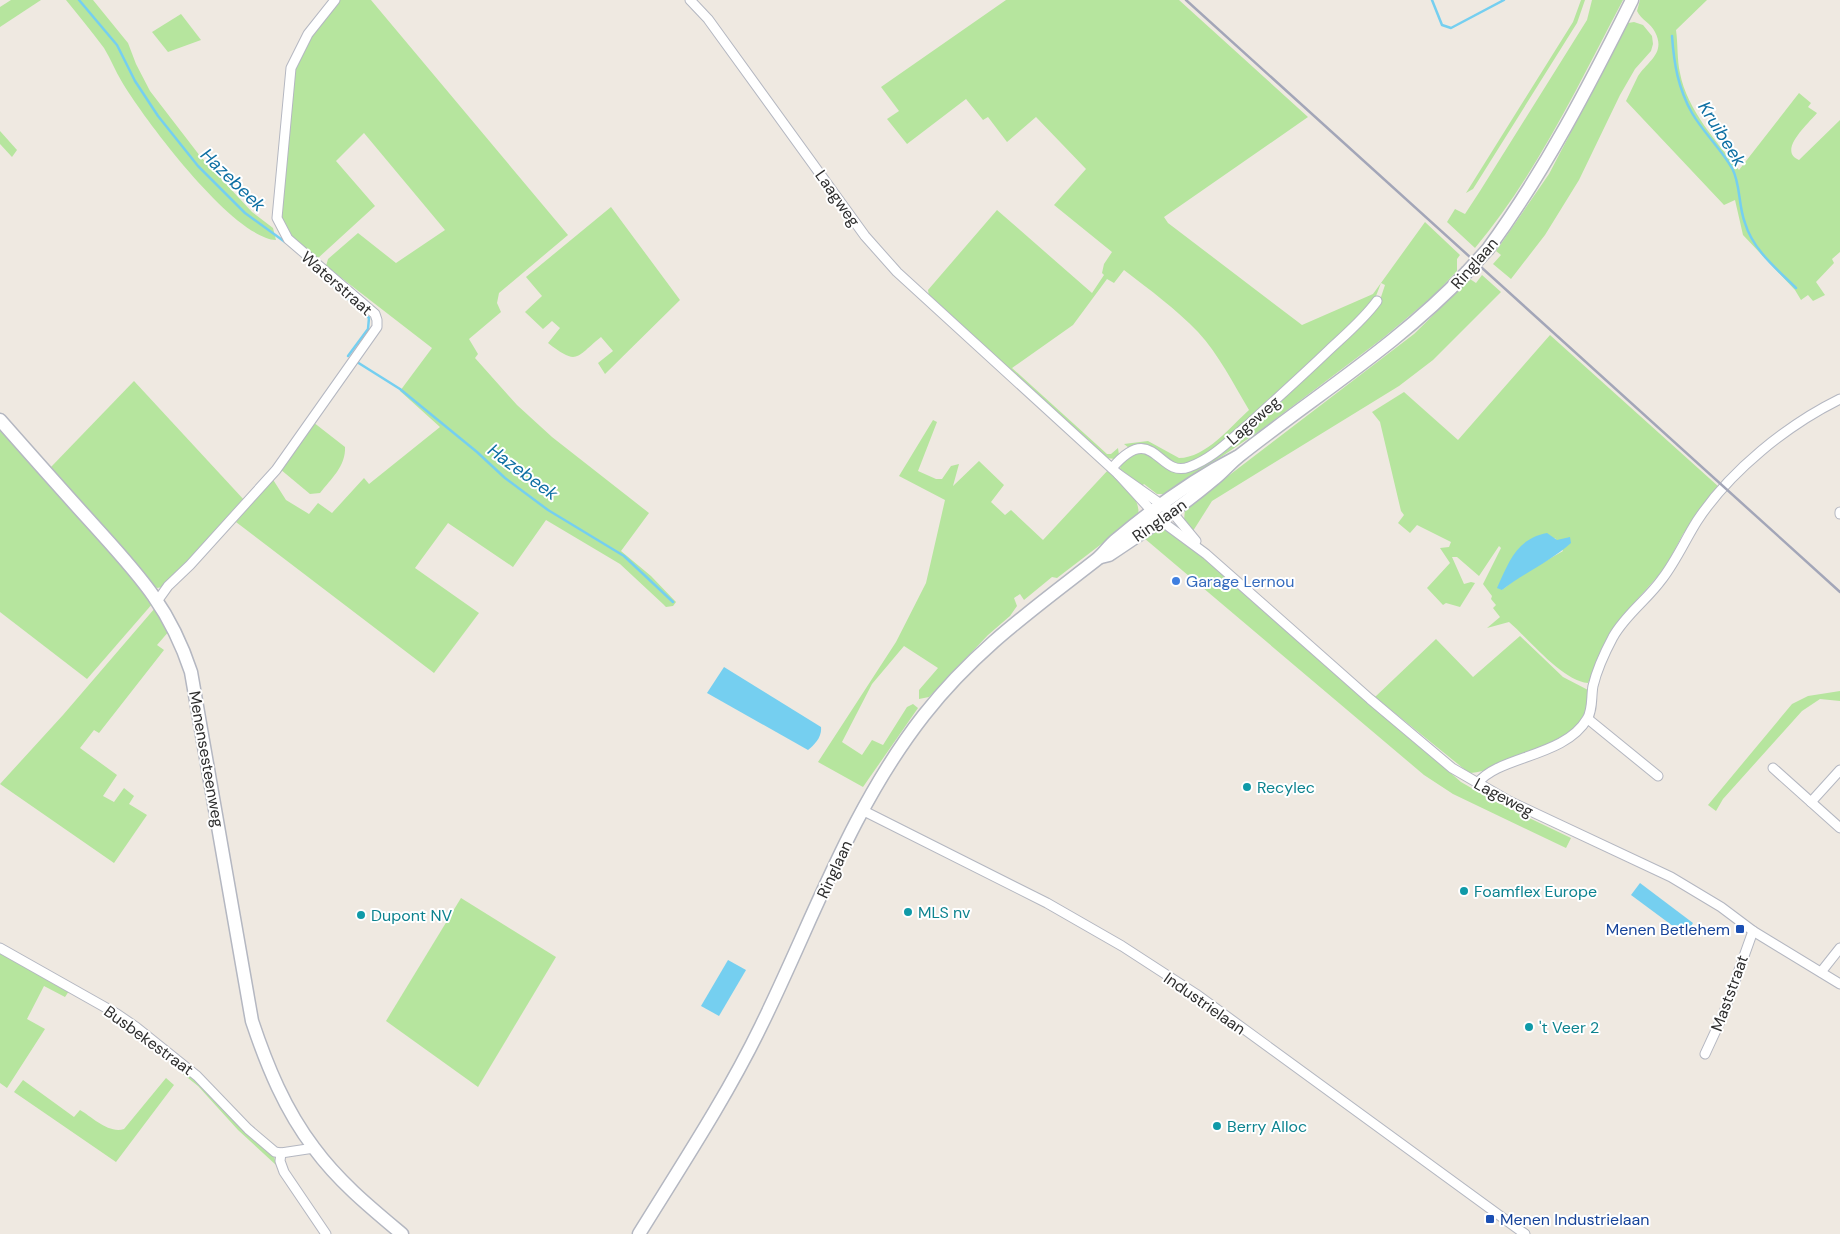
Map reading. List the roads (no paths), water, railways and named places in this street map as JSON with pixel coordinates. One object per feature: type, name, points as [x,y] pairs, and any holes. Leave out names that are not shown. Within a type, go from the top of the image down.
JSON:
[{"type":"main road","name":"Ringlaan","points":[[638,1234],[727,1090],[757,1033],[862,810],[912,731],[965,668],[1014,622],[1099,558],[1111,543],[1155,516],[1172,512],[1215,478],[1237,457],[1374,356],[1419,320],[1467,272],[1488,249],[1527,194],[1552,153],[1632,0]]},
{"type":"main road","name":"Menensesteenweg","points":[[0,420],[158,600],[173,624],[191,672],[252,1021],[265,1060],[284,1099],[314,1148],[360,1199],[402,1234]]},
{"type":"main road","name":"Ringlaan","points":[[1155,516],[1161,504],[1214,468],[1237,457]]},
{"type":"street","name":"Waterstraat","points":[[158,600],[168,586],[190,565],[276,470],[377,327],[378,320],[374,314],[288,240],[277,218],[278,187],[291,68],[308,34],[335,0]]},
{"type":"street","name":"Laagweg","points":[[690,0],[708,19],[865,236],[897,272],[1010,374]]},
{"type":"street","name":"Lageweg","points":[[1115,471],[1123,455],[1135,448],[1147,449],[1171,466],[1179,469],[1192,466],[1209,457],[1294,384],[1371,309],[1377,300]]},
{"type":"street","name":"Lageweg","points":[[1010,374],[1115,471],[1155,516],[1206,554],[1377,705],[1452,768],[1509,801],[1670,877],[1721,907],[1753,931],[1840,984]]},
{"type":"street","points":[[1478,783],[1484,776],[1496,770],[1560,744],[1588,719],[1593,686],[1613,637],[1623,621],[1663,579],[1708,506],[1770,444],[1803,419],[1840,400]]},
{"type":"street","name":"Lageweg","points":[[1115,471],[1172,512],[1206,554]]},
{"type":"street","points":[[1588,719],[1658,776]]},
{"type":"street","points":[[1772,768],[1840,828]]},
{"type":"street","points":[[1811,802],[1840,770]]},
{"type":"street","name":"Industrielaan","points":[[862,810],[1047,903],[1122,946],[1196,994],[1525,1234]]},
{"type":"street","name":"Maststraat","points":[[1705,1054],[1723,1015],[1753,931]]},
{"type":"street","name":"Busbekestraat","points":[[0,948],[117,1014],[197,1076],[220,1097],[248,1129],[274,1152],[281,1153]]},
{"type":"street","points":[[1821,972],[1840,948]]},
{"type":"street","points":[[314,1148],[281,1153],[280,1161],[284,1172],[326,1234]]},
{"type":"water","points":[[1547,533],[1557,540],[1570,537],[1571,543],[1555,556],[1502,590],[1497,588],[1510,561],[1521,546],[1536,536]]},
{"type":"water","points":[[724,667],[821,727],[819,737],[815,743],[808,750],[707,693]]},
{"type":"water","points":[[1640,883],[1693,923],[1685,935],[1631,895]]},
{"type":"water","points":[[728,960],[746,970],[719,1016],[701,1006]]},
{"type":"waterway","name":"Hazebeek","points":[[79,0],[117,45],[135,81],[158,116],[198,166],[245,213],[285,242]]},
{"type":"waterway","name":"Kruibeek","points":[[1432,0],[1442,25],[1451,28],[1504,0]]},
{"type":"waterway","name":"Kruibeek","points":[[1672,36],[1676,66],[1683,94],[1696,120],[1732,168],[1737,181],[1743,216],[1749,233],[1766,258],[1796,288]]},
{"type":"waterway","name":"Hazebeek","points":[[308,262],[369,318],[368,329],[348,356]]},
{"type":"waterway","name":"Hazebeek","points":[[357,362],[400,389],[477,452],[505,478],[548,510],[624,556],[673,602]]},
{"type":"railway","points":[[1186,0],[1840,592]]},
{"type":"place","name":"Garage Lernou","points":[[1176,581]]},
{"type":"place","name":"Recylec","points":[[1247,787]]},
{"type":"place","name":"Foamflex Europe","points":[[1464,891]]},
{"type":"place","name":"MLS nv","points":[[908,912]]},
{"type":"place","name":"Dupont NV","points":[[361,915]]},
{"type":"place","name":"Menen Betlehem","points":[[1740,929]]},
{"type":"place","name":"'t Veer 2","points":[[1529,1027]]},
{"type":"place","name":"Berry Alloc","points":[[1217,1126]]},
{"type":"place","name":"Menen Industrielaan","points":[[1490,1219]]}]
